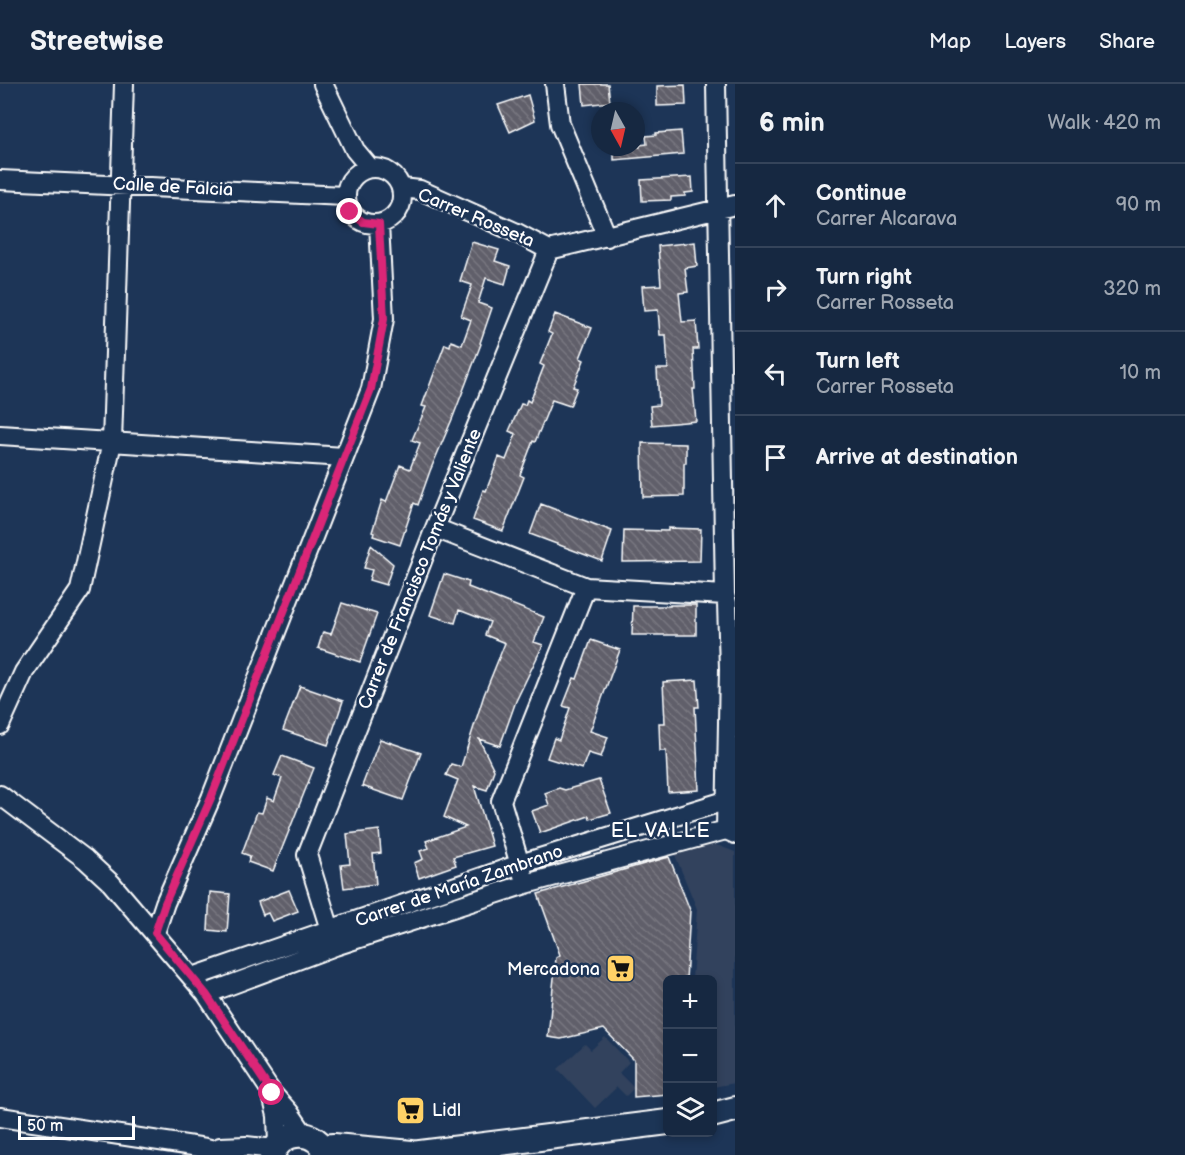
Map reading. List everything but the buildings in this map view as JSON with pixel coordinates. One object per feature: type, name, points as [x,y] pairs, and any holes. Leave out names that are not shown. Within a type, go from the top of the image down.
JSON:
[{"type":"main road","points":[[717,1114],[735,1109]]},
{"type":"main road","points":[[275,1149],[290,1136],[318,1145],[408,1154],[663,1123]]},
{"type":"street","points":[[0,725],[24,672],[80,590],[112,442],[124,84]]},
{"type":"street","points":[[155,933],[165,903],[211,798],[371,389],[384,319],[379,224],[363,222],[356,218],[346,204],[346,188],[355,174],[370,168],[355,150],[323,84]]},
{"type":"street","points":[[555,84],[560,124],[607,237]]},
{"type":"street","points":[[716,84],[727,207],[731,598],[728,800],[731,832]]},
{"type":"street","name":"Carrer Rosseta","points":[[370,168],[388,171],[402,188],[402,202],[399,210],[394,216],[379,224]]},
{"type":"street","name":"Calle de Falcia","points":[[0,180],[345,196]]},
{"type":"street","name":"Carrer Rosseta","points":[[402,188],[420,190],[517,233],[549,250]]},
{"type":"street","points":[[549,250],[727,207]]},
{"type":"street","name":"Carrer de Francisco Tomás y Valiente","points":[[332,938],[307,855],[435,528],[549,250]]},
{"type":"street","points":[[0,435],[344,457]]},
{"type":"street","points":[[435,528],[586,587],[731,598]]},
{"type":"street","points":[[526,884],[501,801],[586,587]]},
{"type":"street","points":[[0,795],[85,859],[111,883],[193,977],[272,1093],[318,1145]]},
{"type":"street","name":"Carrer de María Zambrano","points":[[206,994],[332,938],[520,864],[728,800]]},
{"type":"street","name":"Carrer de María Zambrano","points":[[193,977],[526,884],[731,832]]},
{"type":"street","points":[[206,1148],[246,1146],[275,1149],[277,1116],[272,1093]]},
{"type":"street","points":[[0,1117],[206,1148],[236,1155]]},
{"type":"shaded area","points":[[701,839],[735,852],[735,1083],[717,1086],[717,975],[692,975],[697,909],[675,855]]},
{"type":"shaded area","points":[[605,1037],[629,1062],[619,1073],[634,1088],[626,1096],[617,1087],[595,1108],[558,1069],[585,1044],[591,1050]]},
{"type":"place","name":"Mercadona","points":[[621,969]]},
{"type":"place","name":"Lidl","points":[[411,1110]]},
{"type":"district","name":"EL VALLE","points":[[661,831]]},
{"type":"route","points":[[272,1093],[206,994],[155,933],[165,903],[211,798],[371,389],[384,319],[379,224],[363,222],[350,212]]}]
